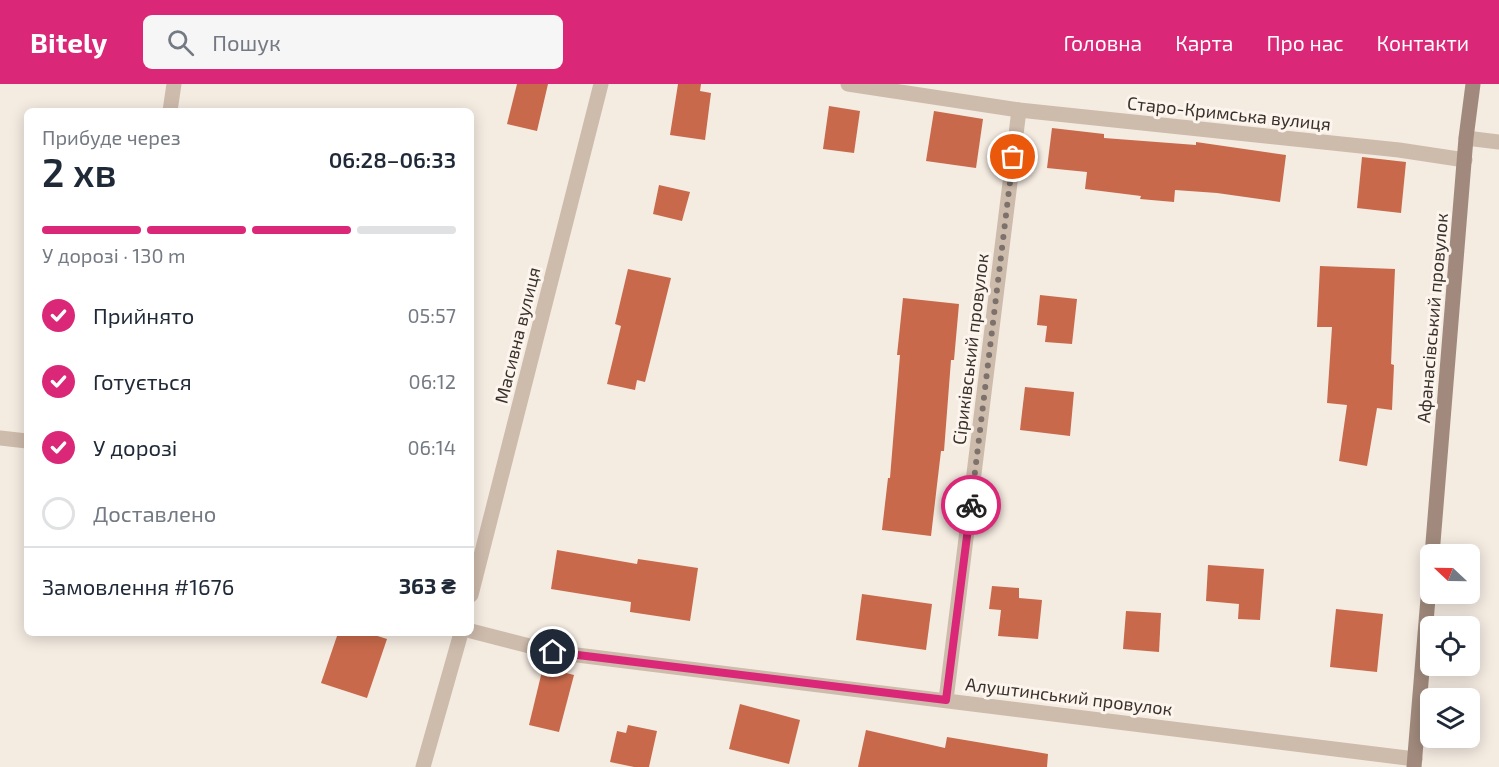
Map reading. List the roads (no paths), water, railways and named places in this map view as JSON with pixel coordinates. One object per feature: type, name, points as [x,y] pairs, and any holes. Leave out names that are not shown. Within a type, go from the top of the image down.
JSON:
[{"type":"street","points":[[170,108],[174,84]]},
{"type":"street","name":"Масивна вулиця","points":[[474,583],[601,84]]},
{"type":"street","name":"Старо-Кримська вулиця","points":[[848,84],[1019,110],[1387,149],[1465,160]]},
{"type":"street","name":"Афанасівський провулок","points":[[1433,544],[1466,138],[1473,84]]},
{"type":"street","name":"Сіриківський провулок","points":[[946,700],[1019,110]]},
{"type":"street","points":[[1466,138],[1499,142]]},
{"type":"street","points":[[0,438],[24,441]]},
{"type":"street","points":[[1414,763],[1427,604]]},
{"type":"street","name":"Алуштинський провулок","points":[[474,633],[553,652],[946,700],[1414,763]]},
{"type":"street","points":[[423,767],[460,636]]}]
